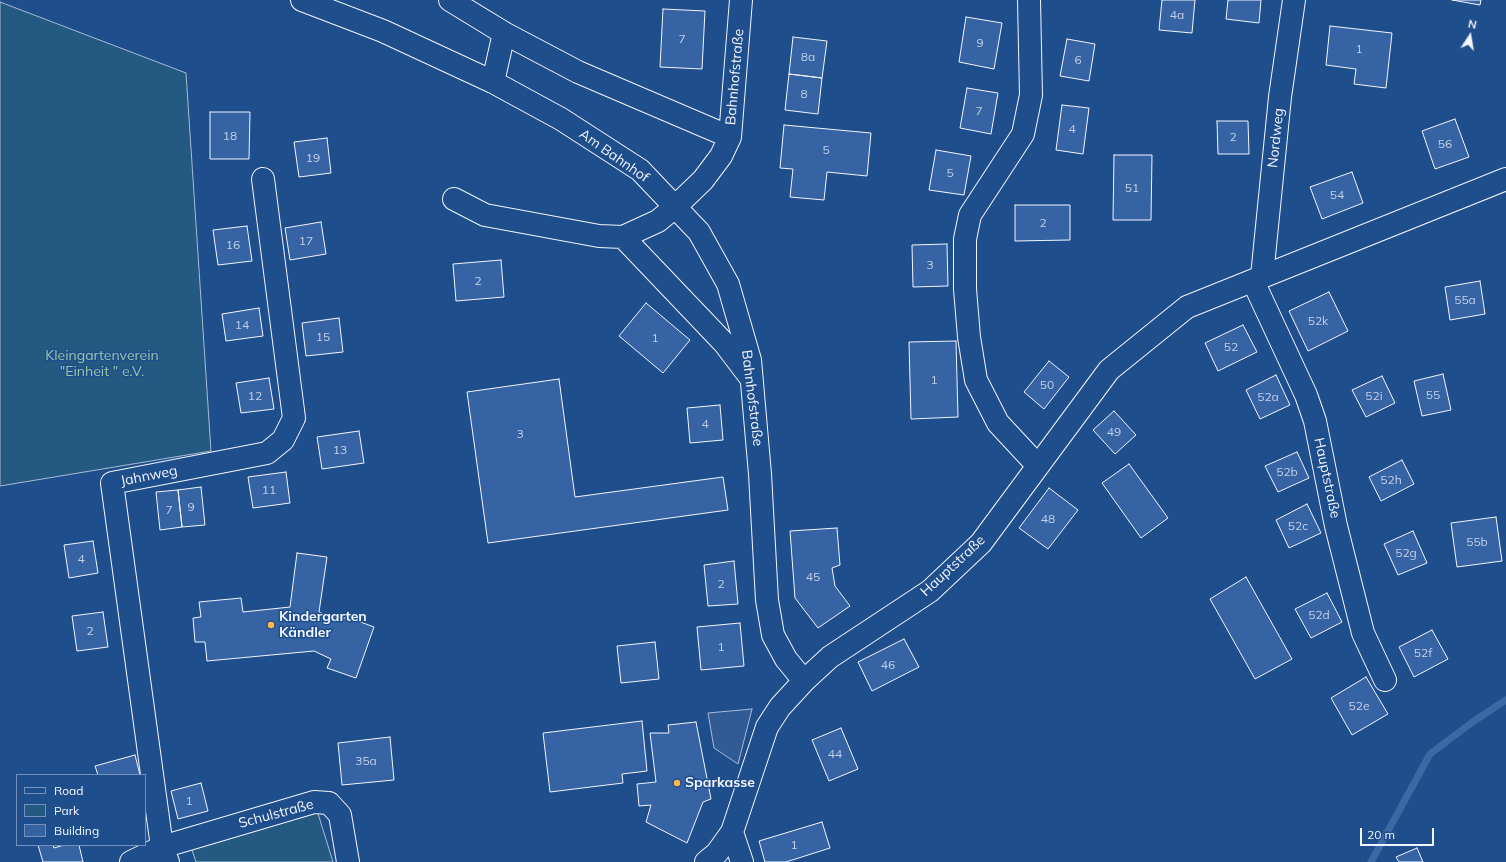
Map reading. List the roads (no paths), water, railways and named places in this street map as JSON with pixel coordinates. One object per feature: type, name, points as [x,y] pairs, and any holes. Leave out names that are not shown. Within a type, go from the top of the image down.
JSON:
[{"type":"street","name":"Am Bahnhof","points":[[302,0],[383,31],[493,82],[562,119],[640,170],[676,206]]},
{"type":"street","points":[[450,0],[504,33],[578,72],[730,137]]},
{"type":"street","name":"Bahnhofstraße","points":[[741,0],[730,137],[722,156],[703,180],[676,206],[699,232],[728,284],[750,360],[760,474],[768,600],[773,635],[786,659],[804,681]]},
{"type":"street","points":[[1029,0],[1031,95],[1023,134],[970,216],[965,239],[965,289],[969,337],[976,380],[998,423],[1038,466]]},
{"type":"street","name":"Nordweg","points":[[1258,278],[1280,97],[1294,0]]},
{"type":"street","points":[[493,82],[504,33]]},
{"type":"street","name":"Jahnweg","points":[[165,855],[112,483],[267,453],[283,440],[294,418],[263,179]]},
{"type":"street","name":"Hauptstraße","points":[[706,862],[717,852],[732,832],[767,727],[780,707],[804,681],[830,657],[930,591],[981,543],[1109,370],[1187,307],[1506,179]]},
{"type":"street","points":[[454,200],[485,215],[599,236],[623,237],[658,220],[676,206]]},
{"type":"street","points":[[623,237],[725,344],[752,380]]},
{"type":"street","name":"Hauptstraße","points":[[1258,278],[1306,395],[1315,421],[1336,526],[1363,633],[1385,680]]},
{"type":"street","name":"Schulstraße","points":[[131,862],[165,855],[314,802],[329,803],[340,815],[348,862]]},
{"type":"street","points":[[732,832],[742,862]]},
{"type":"waterway","points":[[1371,862],[1430,754],[1474,721],[1506,700]]},
{"type":"place","name":"Kindergarten Kändler","points":[[271,625]]},
{"type":"place","name":"Sparkasse","points":[[677,783]]},
{"type":"park label","name":"Kleingartenverein \"Einheit \" e.V.","points":[[102,364]]}]
